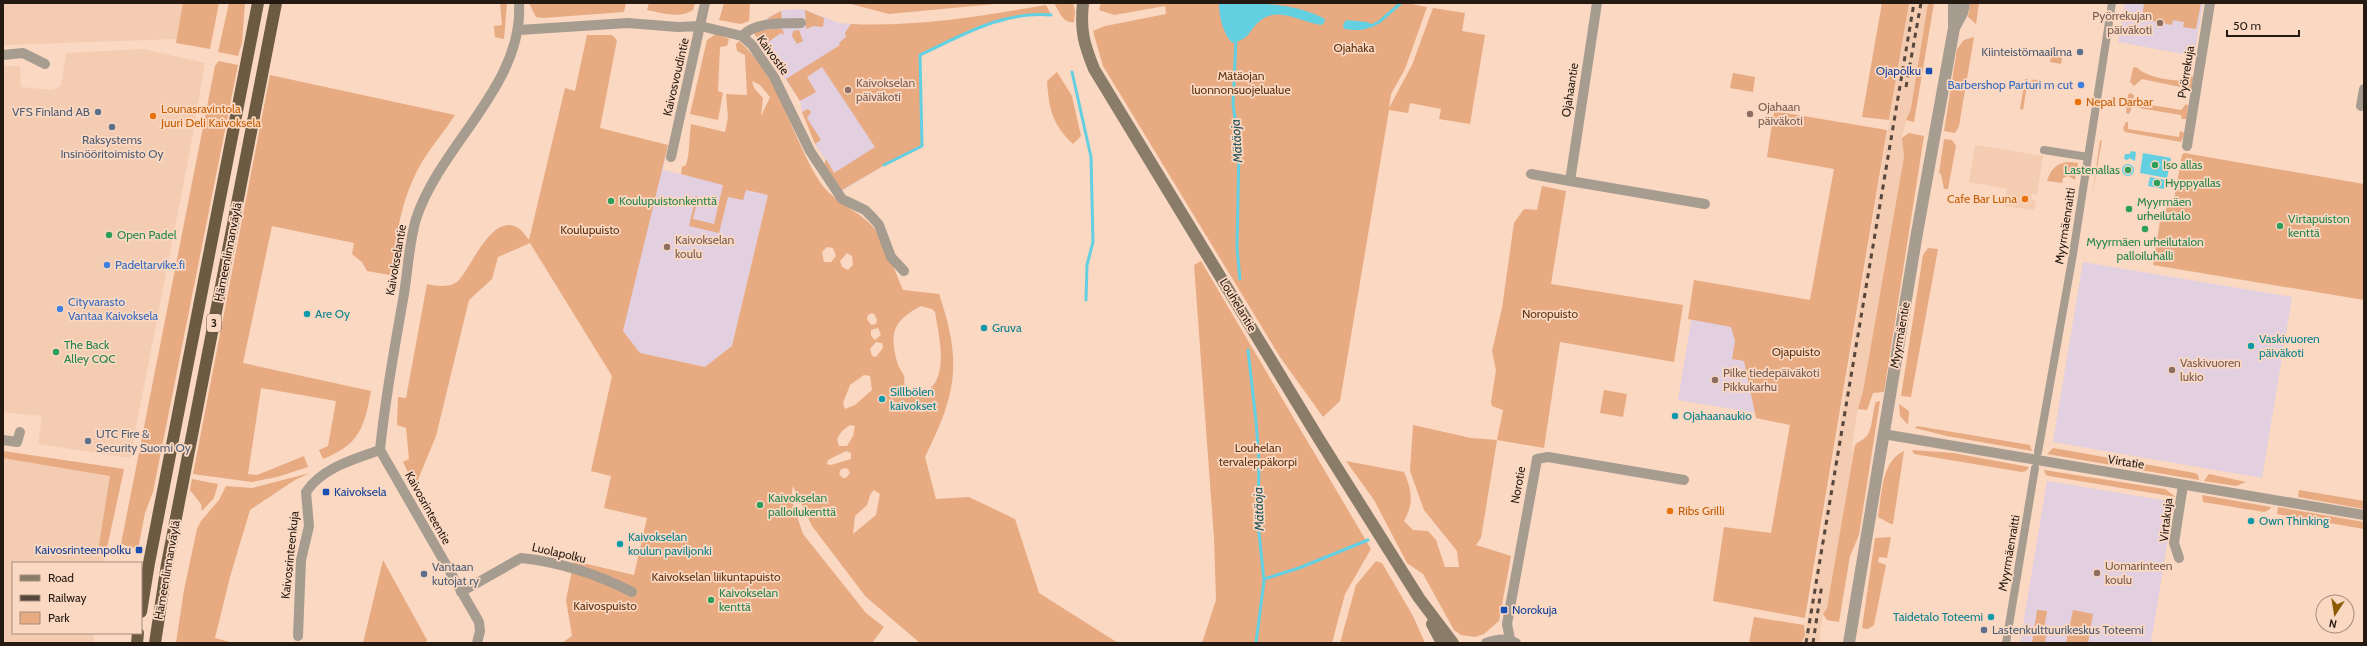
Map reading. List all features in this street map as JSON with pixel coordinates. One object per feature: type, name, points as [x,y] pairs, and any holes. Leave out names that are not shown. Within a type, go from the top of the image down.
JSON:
[{"type":"highway","name":"Hämeenlinnanväylä","points":[[142,606],[149,563],[258,3]]},
{"type":"highway","name":"Hämeenlinnanväylä","points":[[155,643],[166,564],[276,3]]},
{"type":"main road","name":"Louhelantie","points":[[1084,3],[1081,25],[1083,43],[1094,69],[1319,438],[1419,598],[1442,643]]},
{"type":"main road","name":"Louhelantie","points":[[1419,598],[1453,643]]},
{"type":"street","name":"Kaivokselantie","points":[[380,450],[384,411],[417,218],[433,181],[504,70],[519,30],[519,3]]},
{"type":"street","name":"Kaivosvoudintie","points":[[671,157],[705,3]]},
{"type":"street","name":"Myyrmäentie","points":[[1849,643],[1883,434],[1954,28],[1954,3]]},
{"type":"street","name":"Myyrmäentie","points":[[1954,28],[1962,13],[1964,3]]},
{"type":"street","name":"Myyrmäenraitti","points":[[2038,452],[2088,157],[2112,3]]},
{"type":"street","name":"Pyörrekuja","points":[[2187,146],[2210,3]]},
{"type":"street","name":"Ojahaantie","points":[[1570,181],[1594,4]]},
{"type":"street","name":"Kaivostie","points":[[519,30],[614,23],[678,27],[700,26],[742,36],[760,56],[774,77],[810,151],[842,199],[865,210],[873,218],[879,225],[891,257],[904,271]]},
{"type":"street","points":[[742,36],[748,30],[763,24],[801,23]]},
{"type":"street","points":[[3,55],[24,53],[45,64]]},
{"type":"street","points":[[2361,106],[2364,89]]},
{"type":"street","points":[[2044,150],[2088,157]]},
{"type":"street","points":[[1531,174],[1705,204]]},
{"type":"street","points":[[3,440],[17,442],[20,432]]},
{"type":"street","name":"Virtatie","points":[[1883,434],[2364,515]]},
{"type":"street","name":"Kaivosrinteentie","points":[[380,450],[479,622],[480,631],[477,643]]},
{"type":"street","name":"Kaivosrinteenkuja","points":[[298,636],[301,560],[309,526],[306,492],[324,474],[355,458],[380,450]]},
{"type":"street","name":"Norotie","points":[[1511,642],[1507,624],[1537,459],[1548,457],[1684,480]]},
{"type":"street","name":"Myyrmäenraitti","points":[[2006,643],[2035,468]]},
{"type":"street","name":"Virtakuja","points":[[2179,558],[2174,543],[2183,485]]},
{"type":"street","name":"Luolapolku","points":[[461,592],[521,558],[581,571],[632,592]]},
{"type":"street","points":[[1486,643],[1495,639],[1511,642]]},
{"type":"shaded area","points":[[3,3],[183,3],[178,39],[3,45]]},
{"type":"shaded area","points":[[1909,3],[1928,3],[1911,108],[1907,116],[1902,138],[1904,157],[1863,391],[1858,409],[1852,445],[1853,454],[1835,567],[1827,608],[1823,614],[1820,636],[1821,643],[1801,643],[1805,634]]},
{"type":"shaded area","name":"Pyörrekujan päiväkoti","points":[[2125,3],[2203,3],[2194,56],[2118,42]]},
{"type":"shaded area","name":"Kaivokselan päiväkoti","points":[[803,9],[839,23],[860,25],[900,156],[842,191],[837,177],[815,144],[802,112],[800,101],[753,32],[767,18],[783,10]]},
{"type":"shaded area","points":[[143,49],[205,63],[190,150],[130,458],[38,444],[42,416],[3,412],[3,66],[20,66],[21,87],[52,90],[61,86],[66,53]]},
{"type":"shaded area","name":"Kaivokselan koulu","points":[[659,143],[668,145],[663,170],[768,195],[732,346],[705,367],[640,353],[623,331]]},
{"type":"shaded area","points":[[1975,145],[2043,156],[2037,195],[2032,194],[2031,199],[2036,201],[2034,210],[2004,206],[2007,189],[1969,182]]},
{"type":"shaded area","name":"Vaskivuoren lukio","points":[[2083,262],[2292,297],[2262,478],[2053,442]]},
{"type":"shaded area","name":"Pilke tiedepäiväkoti Pikkukarhu","points":[[1692,316],[1736,323],[1756,413],[1678,400]]},
{"type":"shaded area","points":[[3,451],[124,469],[104,562],[12,562],[12,634],[94,634],[93,643],[3,643]]},
{"type":"shaded area","name":"Uomarinteen koulu","points":[[2047,481],[2174,502],[2151,643],[2020,643]]},
{"type":"green space","points":[[183,3],[219,3],[210,49],[176,43]]},
{"type":"green space","points":[[229,3],[245,3],[242,43],[238,56],[218,52]]},
{"type":"green space","points":[[500,3],[507,3],[504,39],[495,37],[494,26],[502,25]]},
{"type":"green space","points":[[529,3],[626,3],[624,12],[543,18],[536,17]]},
{"type":"green space","points":[[649,3],[695,3],[693,10],[688,13],[677,15],[647,10]]},
{"type":"green space","points":[[724,3],[750,3],[749,21],[741,24],[719,20]]},
{"type":"green space","points":[[847,3],[1005,3],[889,14]]},
{"type":"green space","points":[[1054,3],[1073,3],[1075,11],[1074,22],[1064,19]]},
{"type":"green space","points":[[1101,3],[1406,3],[1427,7],[1405,69],[1391,94],[1389,108],[1412,65],[1433,8],[1465,13],[1462,31],[1485,35],[1470,124],[1439,119],[1441,109],[1410,103],[1408,113],[1389,110],[1340,401],[1323,417],[1280,357],[1103,66],[1093,31],[1105,26],[1166,14],[1165,6],[1114,15],[1099,10]]},
{"type":"green space","points":[[1882,3],[1909,3],[1889,120],[1862,117]]},
{"type":"green space","points":[[1928,3],[1934,3],[1914,122],[1906,120],[1911,108]]},
{"type":"green space","points":[[1970,3],[1979,3],[1976,24],[1968,17]]},
{"type":"green space","points":[[2144,3],[2201,3],[2196,29],[2183,27],[2184,22],[2173,20],[2172,25],[2142,19]]},
{"type":"green space","points":[[1046,5],[1051,15],[1033,15],[999,21],[967,32],[920,55],[922,146],[900,156],[842,190],[824,165],[826,159],[834,173],[875,147],[822,67],[807,77],[816,92],[800,101],[786,79],[840,45],[839,43],[846,37],[845,33],[851,24],[900,24],[949,20]]},
{"type":"green space","points":[[805,10],[824,18],[823,27],[814,26],[806,29]]},
{"type":"green space","points":[[781,11],[782,19],[768,19],[768,18]]},
{"type":"green space","points":[[778,28],[783,30],[784,35],[781,33],[768,42],[770,45],[765,48],[753,32]]},
{"type":"green space","points":[[799,30],[803,41],[797,44],[792,36],[793,31]]},
{"type":"green space","points":[[716,34],[729,39],[727,46],[720,47],[718,91],[723,93],[718,120],[690,114],[707,40]]},
{"type":"green space","points":[[587,35],[612,35],[617,40],[600,128],[668,145],[623,331],[640,353],[705,367],[732,346],[768,195],[746,190],[743,200],[728,197],[719,233],[689,226],[696,196],[698,197],[693,219],[714,224],[723,185],[681,174],[682,167],[686,165],[689,150],[691,124],[725,132],[728,118],[726,94],[747,95],[745,55],[737,51],[736,44],[739,41],[765,72],[820,182],[832,195],[860,215],[877,232],[903,290],[939,294],[951,339],[953,377],[950,395],[944,414],[925,457],[936,499],[969,497],[1015,519],[1039,593],[1118,643],[920,643],[866,597],[812,526],[793,486],[791,498],[803,534],[866,613],[884,627],[872,643],[562,643],[572,636],[566,600],[574,561],[634,575],[647,518],[604,508],[611,476],[591,471],[612,376],[530,243],[498,257],[492,279],[469,300],[436,436],[415,487],[403,462],[409,459],[406,428],[397,425],[398,397],[406,398],[427,284],[446,286],[457,282],[492,233],[501,227],[511,225],[521,230],[529,240],[565,88],[575,91]],"holes":[[[752,81],[760,85],[770,97],[761,116],[763,98],[754,88]],[[827,247],[833,248],[836,256],[831,262],[824,262],[822,252]],[[847,253],[852,256],[853,265],[848,270],[842,267],[840,261]],[[921,306],[932,309],[935,312],[939,334],[941,359],[940,371],[936,381],[929,390],[919,396],[904,391],[904,376],[895,354],[895,330],[904,317]],[[872,313],[875,315],[877,320],[876,324],[871,325],[867,319],[868,315]],[[878,328],[881,335],[875,340],[871,336],[871,330]],[[876,342],[882,343],[883,348],[876,357],[872,356],[870,349]],[[864,375],[870,376],[872,390],[855,405],[845,409],[843,403],[850,385]],[[850,425],[855,426],[853,436],[847,446],[839,446],[837,439],[842,431]],[[846,451],[851,453],[851,459],[831,465],[827,464],[828,460]],[[841,469],[848,469],[850,473],[846,478],[843,478],[839,474]],[[874,490],[880,494],[876,515],[853,534],[855,516],[867,505],[871,493]]]},
{"type":"green space","points":[[1974,37],[1959,126],[1955,133],[1944,131],[1957,49],[1964,40]]},
{"type":"green space","points":[[2047,50],[2063,53],[2061,64],[2050,62],[2051,56],[2046,55]]},
{"type":"green space","points":[[219,61],[238,65],[153,492],[145,513],[138,549],[121,544],[215,66]]},
{"type":"green space","points":[[2136,67],[2146,74],[2165,79],[2184,81],[2188,76],[2193,77],[2191,93],[2180,87],[2142,79],[2134,86],[2130,82],[2133,68]]},
{"type":"green space","points":[[1057,72],[1072,96],[1081,136],[1073,144],[1060,130],[1056,123],[1049,100],[1047,81]]},
{"type":"green space","points":[[1733,73],[1755,77],[1753,92],[1730,88]]},
{"type":"green space","points":[[270,75],[455,115],[425,156],[406,196],[399,222],[390,275],[367,271],[362,262],[352,254],[354,243],[272,226],[243,363],[371,391],[366,415],[353,441],[323,459],[319,450],[328,446],[336,401],[261,388],[248,474],[257,475],[304,456],[308,467],[277,477],[252,482],[193,474]]},
{"type":"green space","points":[[2025,79],[2028,79],[2023,110],[2020,109]]},
{"type":"green space","points":[[2033,80],[2037,80],[2039,81],[2039,89],[2033,90],[2030,87],[2030,83]]},
{"type":"green space","points":[[2130,93],[2134,95],[2133,102],[2181,110],[2186,104],[2188,106],[2187,119],[2182,119],[2181,115],[2132,107],[2129,114],[2126,113],[2128,95]]},
{"type":"green space","points":[[808,109],[811,112],[807,118],[821,140],[815,144],[802,112]]},
{"type":"green space","name":"Ojapuisto","points":[[1774,111],[1887,130],[1805,618],[1713,601],[1724,527],[1771,533],[1790,425],[1756,418],[1744,361],[1732,359],[1735,341],[1731,327],[1688,319],[1694,280],[1810,300],[1834,169],[1767,157]]},
{"type":"green space","points":[[2126,122],[2128,122],[2128,129],[2179,137],[2180,131],[2185,133],[2181,142],[2125,132],[2123,128]]},
{"type":"green space","points":[[1909,133],[1924,136],[1884,392],[1873,393],[1867,410],[1858,409],[1863,391],[1904,157],[1902,138]]},
{"type":"green space","points":[[1944,139],[1952,140],[1956,146],[1948,189],[1944,189],[1941,174],[1939,173]]},
{"type":"green space","points":[[2102,140],[2092,196],[2100,141]]},
{"type":"green space","name":"Virtapuiston kenttä","points":[[2184,153],[2364,184],[2364,300],[2153,265],[2161,215],[2165,216],[2168,200],[2174,200],[2182,155]]},
{"type":"green space","points":[[2069,162],[2078,163],[2075,180],[2068,176],[2063,178],[2062,183],[2047,181],[2050,173],[2057,165]]},
{"type":"green space","name":"Noropuisto","points":[[1542,186],[1566,191],[1551,284],[1683,305],[1674,362],[1560,342],[1544,448],[1497,440],[1503,410],[1492,406],[1491,402],[1496,370],[1492,351],[1502,308],[1514,223],[1524,209],[1537,210]]},
{"type":"green space","points":[[1928,248],[1938,249],[1911,397],[1901,396],[1923,255]]},
{"type":"green space","name":"Louhelan tervaleppäkorpi","points":[[1201,261],[1371,549],[1345,594],[1332,643],[1202,643],[1216,600],[1214,538],[1194,265]]},
{"type":"green space","points":[[1604,390],[1627,394],[1623,417],[1600,413]]},
{"type":"green space","points":[[1880,401],[1859,535],[1850,556],[1839,622],[1827,620],[1823,614],[1827,608],[1855,445],[1868,434],[1876,402]]},
{"type":"green space","points":[[1899,404],[1909,411],[1908,425],[1900,416]]},
{"type":"green space","points":[[1413,425],[1471,438],[1497,440],[1481,538],[1476,545],[1511,556],[1499,621],[1484,634],[1475,637],[1461,635],[1454,630],[1423,574],[1407,563],[1374,500],[1346,461],[1404,472],[1409,485],[1411,503],[1404,521],[1413,530],[1428,531],[1436,540],[1445,567],[1459,567],[1457,551],[1424,510],[1410,471]]},
{"type":"green space","points":[[1917,426],[2030,445],[2032,451],[1947,436],[1915,428]]},
{"type":"green space","points":[[2053,448],[2195,473],[2198,475],[2199,480],[2047,454]]},
{"type":"green space","points":[[1912,450],[1953,453],[2029,467],[2026,471],[2022,472],[1914,454]]},
{"type":"green space","points":[[3,451],[124,469],[106,552],[98,551],[110,476],[3,458]]},
{"type":"green space","points":[[1904,451],[1893,524],[1891,524],[1878,517],[1882,489],[1887,470],[1891,462],[1896,456]]},
{"type":"green space","points":[[2044,470],[2165,489],[2176,497],[2049,476],[2046,475]]},
{"type":"green space","points":[[310,473],[295,480],[250,510],[230,577],[215,638],[234,643],[176,643],[184,590],[197,529],[201,521],[219,500],[226,486],[252,488]]},
{"type":"green space","points":[[2209,474],[2246,482],[2236,486],[2204,481]]},
{"type":"green space","points":[[192,479],[218,484],[214,498],[202,511],[201,504],[190,490]]},
{"type":"green space","points":[[2299,490],[2364,501],[2364,509],[2298,497]]},
{"type":"green space","points":[[2202,495],[2271,507],[2269,510],[2264,512],[2203,502]]},
{"type":"green space","points":[[2278,507],[2364,522],[2364,529],[2277,514]]},
{"type":"green space","points":[[1891,537],[1887,558],[1879,557],[1878,562],[1886,565],[1874,625],[1868,629],[1862,628],[1875,538]]},
{"type":"green space","points":[[383,560],[427,640],[426,643],[363,643]]},
{"type":"green space","points":[[1376,561],[1382,563],[1413,616],[1425,643],[1340,643],[1356,585]]},
{"type":"green space","points":[[2037,610],[2047,611],[2044,629],[2047,630],[2045,643],[2032,643]]},
{"type":"green space","points":[[2073,610],[2093,614],[2088,643],[2066,643]]},
{"type":"green space","points":[[1754,617],[1804,625],[1805,635],[1801,643],[1749,643]]},
{"type":"water","points":[[1219,3],[1287,6],[1313,13],[1325,19],[1324,23],[1321,25],[1291,16],[1268,16],[1261,20],[1247,36],[1233,43],[1222,25]]},
{"type":"water","points":[[1346,20],[1367,22],[1373,25],[1363,30],[1344,29],[1343,25]]},
{"type":"water","points":[[2131,151],[2136,152],[2135,161],[2129,158],[2128,160],[2124,159],[2125,154],[2130,154]]},
{"type":"water","name":"Iso allas","points":[[2143,153],[2171,158],[2167,178],[2140,173]]},
{"type":"water","name":"Lastenallas","points":[[2126,164],[2130,164],[2134,170],[2130,176],[2126,176],[2122,172],[2122,168]]},
{"type":"water","name":"Hyppyallas","points":[[2150,177],[2165,180],[2164,189],[2148,186]]},
{"type":"waterway","points":[[1371,26],[1379,22],[1401,3]]},
{"type":"waterway","points":[[884,165],[922,146],[920,55],[967,32],[999,21],[1033,15],[1051,15]]},
{"type":"waterway","name":"Mätäoja","points":[[1236,39],[1233,104],[1239,148],[1237,248],[1240,279]]},
{"type":"waterway","points":[[1072,72],[1091,157],[1093,242],[1087,265],[1086,300]]},
{"type":"waterway","name":"Mätäoja","points":[[1248,350],[1259,462],[1258,523],[1264,581],[1256,643]]},
{"type":"waterway","points":[[1264,579],[1299,568],[1368,540]]},
{"type":"railway","points":[[1806,643],[1914,3]]},
{"type":"railway","points":[[1906,87],[1921,3]]},
{"type":"railway","points":[[1813,643],[1822,584]]},
{"type":"place","name":"Pyörrekujan päiväkoti","points":[[2160,23]]},
{"type":"place","name":"Kiinteistömaailma","points":[[2080,52]]},
{"type":"place","name":"Ojapolku","points":[[1929,71]]},
{"type":"place","name":"Barbershop Parturi m cut","points":[[2081,85]]},
{"type":"place","name":"Kaivokselan päiväkoti","points":[[848,90]]},
{"type":"place","name":"Nepal Darbar","points":[[2078,102]]},
{"type":"place","name":"VFS Finland AB","points":[[98,112]]},
{"type":"place","name":"Ojahaan päiväkoti","points":[[1750,114]]},
{"type":"place","name":"Lounasravintola Juuri Deli Kaivoksela","points":[[153,116]]},
{"type":"place","name":"Raksystems Insinööritoimisto Oy","points":[[112,127]]},
{"type":"place","name":"Iso allas","points":[[2155,165]]},
{"type":"place","name":"Lastenallas","points":[[2128,170]]},
{"type":"place","name":"Hyppyallas","points":[[2157,183]]},
{"type":"place","name":"Cafe Bar Luna","points":[[2025,199]]},
{"type":"place","name":"Koulupuistonkenttä","points":[[611,201]]},
{"type":"place","name":"Myyrmäen urheilutalo","points":[[2129,209]]},
{"type":"place","name":"Virtapuiston kenttä","points":[[2280,226]]},
{"type":"place","name":"Myyrmäen urheilutalon palloiluhalli","points":[[2145,229]]},
{"type":"place","name":"Open Padel","points":[[109,235]]},
{"type":"place","name":"Kaivokselan koulu","points":[[667,247]]},
{"type":"place","name":"Padeltarvike.fi","points":[[107,265]]},
{"type":"place","name":"Cityvarasto Vantaa Kaivoksela","points":[[60,309]]},
{"type":"place","name":"Are Oy","points":[[307,314]]},
{"type":"place","name":"Gruva","points":[[984,328]]},
{"type":"place","name":"Vaskivuoren päiväkoti","points":[[2251,346]]},
{"type":"place","name":"The Back Alley CQC","points":[[56,352]]},
{"type":"place","name":"Vaskivuoren lukio","points":[[2172,370]]},
{"type":"place","name":"Pilke tiedepäiväkoti Pikkukarhu","points":[[1715,380]]},
{"type":"place","name":"Sillbölen kaivokset","points":[[882,399]]},
{"type":"place","name":"Ojahaanaukio","points":[[1675,416]]},
{"type":"place","name":"UTC Fire & Security Suomi Oy","points":[[88,441]]},
{"type":"place","name":"Kaivoksela","points":[[326,492]]},
{"type":"place","name":"Kaivokselan palloilukenttä","points":[[760,505]]},
{"type":"place","name":"Ribs Grilli","points":[[1670,511]]},
{"type":"place","name":"Own Thinking","points":[[2251,521]]},
{"type":"place","name":"Kaivokselan koulun paviljonki","points":[[620,544]]},
{"type":"place","name":"Kaivosrinteenpolku","points":[[139,550]]},
{"type":"place","name":"Uomarinteen koulu","points":[[2097,573]]},
{"type":"place","name":"Vantaan kutojat ry","points":[[424,574]]},
{"type":"place","name":"Kaivokselan kenttä","points":[[711,600]]},
{"type":"place","name":"Norokuja","points":[[1504,610]]},
{"type":"place","name":"Taidetalo Toteemi","points":[[1991,617]]},
{"type":"place","name":"Lastenkulttuurikeskus Toteemi","points":[[1984,630]]},
{"type":"park label","name":"Ojahaka","points":[[1354,48]]},
{"type":"park label","name":"Mätäojan luonnonsuojelualue","points":[[1241,83]]},
{"type":"park label","name":"Koulupuisto","points":[[590,230]]},
{"type":"park label","name":"Kaivokselan liikuntapuisto","points":[[716,577]]},
{"type":"park label","name":"Kaivospuisto","points":[[605,606]]}]
